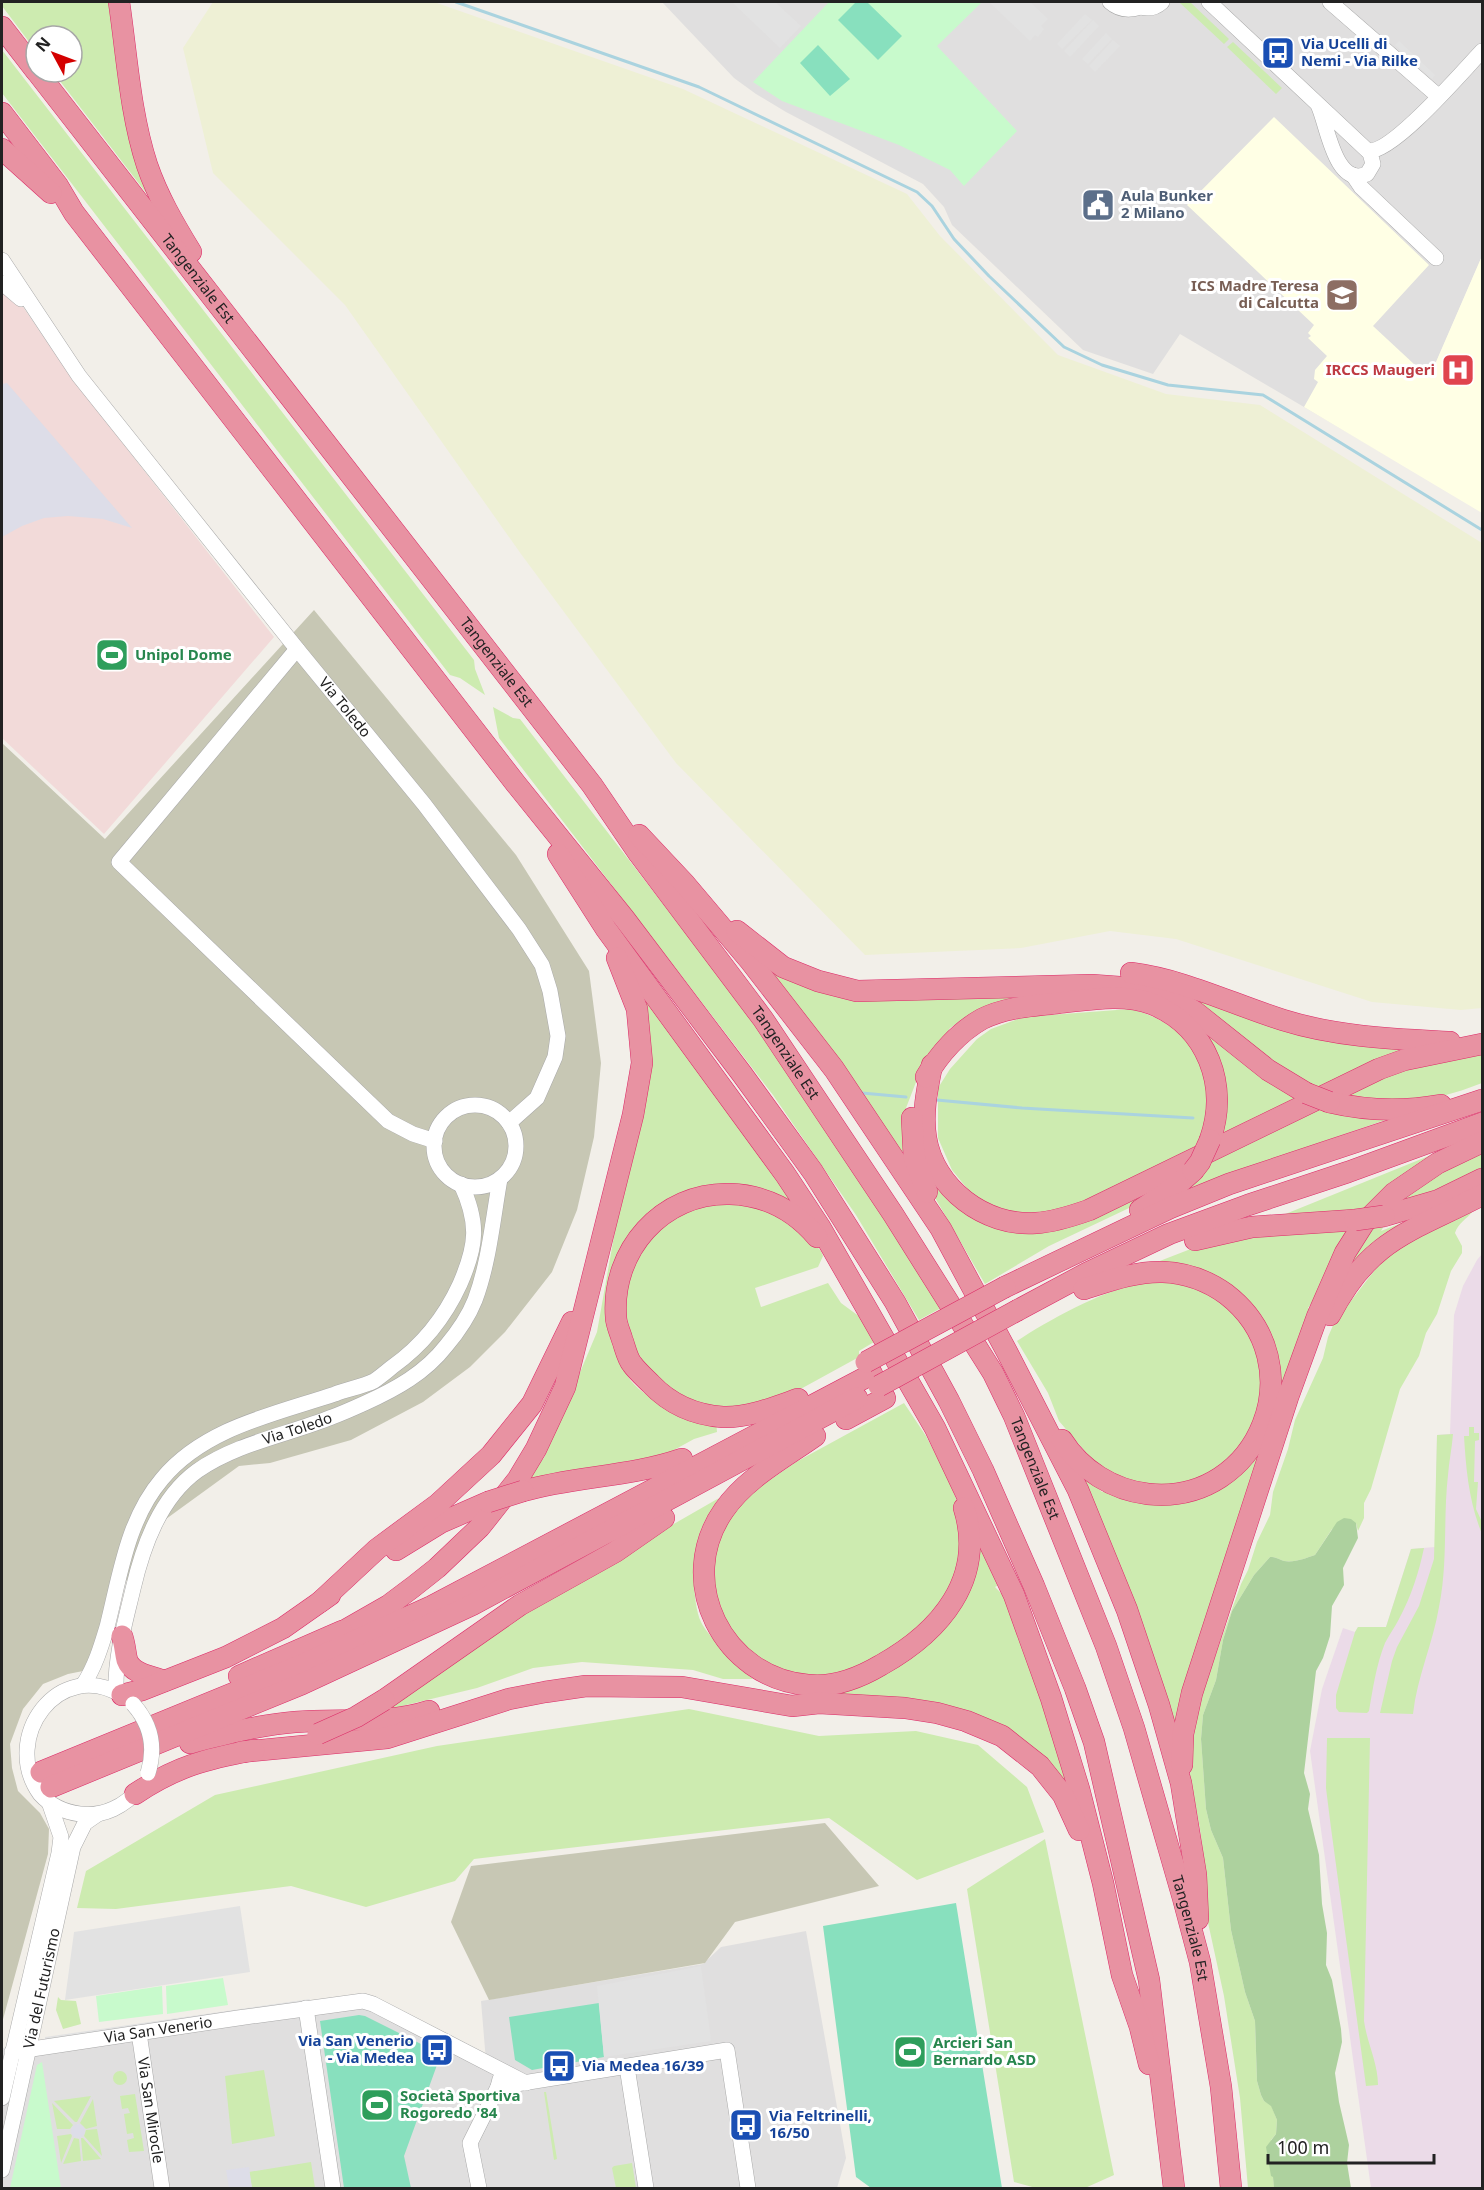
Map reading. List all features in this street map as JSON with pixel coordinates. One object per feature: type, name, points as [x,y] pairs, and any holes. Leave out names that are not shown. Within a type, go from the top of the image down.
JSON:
[{"type":"highway","points":[[119,2],[138,131],[147,165],[160,199],[174,225],[240,335]]},
{"type":"highway","name":"Tangenziale Est","points":[[2,27],[24,56]]},
{"type":"highway","name":"Tangenziale Est","points":[[45,84],[592,785],[642,859],[763,1019],[893,1214],[993,1373],[1029,1452],[1106,1646],[1134,1728],[1200,1962],[1221,2087],[1231,2188]]},
{"type":"highway","points":[[2,113],[58,186],[75,213],[736,1065],[813,1172],[895,1302],[950,1401],[983,1470],[1034,1586],[1094,1742],[1149,1980],[1174,2188]]},
{"type":"highway","points":[[2,149],[75,213]]},
{"type":"highway","points":[[516,784],[606,929],[785,1174],[820,1227],[934,1428],[1014,1595],[1051,1698],[1079,1789],[1103,1883],[1122,1975],[1140,2027],[1171,2154]]},
{"type":"highway","points":[[592,785],[685,884],[751,962],[834,1069],[941,1229],[1007,1352],[1078,1491],[1127,1610],[1159,1705],[1181,1783],[1196,1875],[1200,1962]]},
{"type":"highway","points":[[685,884],[733,928],[783,967],[818,981],[857,991],[1092,985],[1147,989],[1170,997],[1194,1011],[1268,1070],[1306,1093],[1329,1102],[1368,1110],[1393,1110],[1482,1098]]},
{"type":"highway","points":[[347,1629],[389,1605],[437,1568],[480,1527],[518,1479],[536,1449],[564,1387],[633,1115],[642,1063],[637,1009],[606,929]]},
{"type":"highway","points":[[937,989],[1041,979],[1079,972],[1124,972],[1168,979],[1286,1021],[1322,1029],[1391,1040],[1482,1044]]},
{"type":"highway","points":[[941,1229],[914,1157],[911,1130],[914,1106],[932,1065],[958,1036],[983,1019],[1014,1007],[1124,998],[1152,1004],[1183,1024],[1199,1042],[1209,1060],[1217,1084],[1219,1101],[1217,1119],[1200,1162],[1193,1171],[1159,1199],[1058,1255],[1017,1299]]},
{"type":"highway","points":[[932,1065],[924,1121],[929,1150],[940,1174],[961,1198],[985,1214],[1010,1221],[1035,1223],[1064,1218],[1089,1210],[1379,1069],[1404,1060],[1482,1044]]},
{"type":"highway","points":[[42,1784],[105,1765],[302,1684],[472,1605],[875,1380],[1170,1208],[1229,1184],[1482,1098]]},
{"type":"highway","points":[[63,1763],[297,1667],[432,1605],[875,1380],[1128,1239],[1189,1212],[1363,1152],[1482,1107]]},
{"type":"highway","points":[[1017,1299],[1087,1273],[1169,1234],[1348,1172],[1482,1122]]},
{"type":"highway","points":[[1084,1289],[1195,1240],[1313,1199],[1380,1170],[1482,1132]]},
{"type":"highway","points":[[1181,1783],[1183,1734],[1192,1693],[1255,1505],[1288,1397],[1336,1270],[1354,1237],[1378,1208],[1408,1181],[1482,1142]]},
{"type":"highway","points":[[1195,1240],[1252,1227],[1384,1216],[1439,1200],[1482,1179]]},
{"type":"highway","points":[[848,1274],[806,1224],[780,1206],[746,1195],[713,1194],[680,1203],[651,1223],[629,1252],[617,1282],[616,1319],[631,1364],[665,1398],[693,1411],[725,1417],[758,1412],[798,1399],[875,1380]]},
{"type":"highway","points":[[1255,1505],[1272,1465],[1305,1372],[1325,1325],[1351,1279],[1373,1256],[1397,1237],[1482,1195]]},
{"type":"highway","points":[[320,1602],[377,1549],[438,1504],[491,1455],[532,1404],[569,1331],[601,1245]]},
{"type":"highway","points":[[1007,1352],[1025,1373],[1064,1444],[1088,1469],[1126,1490],[1161,1495],[1200,1488],[1224,1476],[1241,1460],[1264,1425],[1272,1381],[1268,1355],[1251,1320],[1233,1300],[1213,1285],[1174,1273],[1154,1272],[1133,1275],[1084,1289],[1017,1299]]},
{"type":"highway","points":[[875,1380],[815,1436],[762,1472],[735,1496],[724,1509],[710,1535],[704,1568],[711,1611],[717,1628],[749,1664],[776,1678],[809,1686],[842,1683],[890,1661],[930,1629],[949,1609],[963,1581],[970,1556],[969,1529],[959,1493],[934,1428]]},
{"type":"highway","points":[[42,1784],[77,1748],[104,1733],[397,1608],[798,1399]]},
{"type":"highway","points":[[105,1765],[118,1767],[142,1762],[305,1697],[423,1644],[531,1590],[815,1436]]},
{"type":"highway","points":[[124,1697],[226,1657],[273,1633],[385,1557],[463,1512],[548,1484],[626,1474],[663,1466],[682,1459]]},
{"type":"highway","points":[[135,1794],[155,1780],[180,1768],[217,1757],[289,1743],[345,1723],[384,1700],[512,1610],[615,1552],[664,1518]]},
{"type":"highway","points":[[113,1636],[126,1647],[128,1662],[133,1669],[164,1681]]},
{"type":"highway","points":[[190,1743],[280,1723],[403,1717],[520,1683],[551,1677],[595,1673],[664,1675],[819,1703],[905,1708],[938,1713],[966,1721],[1002,1736],[1040,1767],[1064,1795],[1103,1883]]},
{"type":"highway","points":[[241,1752],[387,1738],[509,1699],[586,1686],[682,1687],[792,1706],[819,1703]]},
{"type":"street","points":[[1110,2],[1133,10],[1137,4],[1153,8],[1162,2]]},
{"type":"street","points":[[1209,2],[1367,150],[1373,162],[1369,172]]},
{"type":"street","points":[[1336,3],[1438,96]]},
{"type":"street","points":[[1318,105],[1332,151],[1351,173],[1362,176],[1392,149],[1407,129],[1482,51]]},
{"type":"street","points":[[1407,129],[1380,149],[1356,148],[1348,152],[1344,162],[1361,187],[1436,258]]},
{"type":"street","points":[[2,260],[36,313]]},
{"type":"street","points":[[2,283],[36,313]]},
{"type":"street","name":"Via Toledo","points":[[36,313],[86,384],[424,804],[519,929],[542,965],[550,991],[558,1036],[555,1057],[537,1098],[509,1123]]},
{"type":"street","points":[[297,649],[119,861],[388,1121],[413,1134],[435,1141]]},
{"type":"street","points":[[470,1105],[484,1106],[496,1110],[509,1123],[514,1130],[517,1143],[515,1157],[509,1169],[500,1179],[488,1185],[474,1187],[460,1184],[449,1178],[440,1167],[435,1154],[435,1141],[439,1127],[458,1109],[470,1105]]},
{"type":"street","name":"Via Toledo","points":[[83,1685],[113,1636],[159,1515],[173,1494],[195,1472],[219,1457],[254,1443],[332,1418],[396,1390],[422,1371],[446,1347],[475,1300],[490,1240],[500,1179]]},
{"type":"street","name":"Via Toledo","points":[[124,1697],[115,1670],[113,1636],[128,1542],[148,1497],[174,1465],[211,1438],[257,1420],[374,1381],[411,1354],[434,1330],[449,1308],[468,1264],[475,1224],[470,1205],[460,1184]]},
{"type":"street","points":[[83,1685],[97,1686],[124,1697],[143,1717],[152,1740],[152,1756],[148,1773],[135,1794],[114,1809],[98,1814],[83,1815],[69,1812],[42,1784],[23,1746],[26,1730],[36,1710],[60,1691],[83,1685]]},
{"type":"street","name":"Via del Futurismo","points":[[2,2098],[59,1853],[61,1837],[59,1826],[42,1784]]},
{"type":"street","name":"Via del Futurismo","points":[[2,2170],[73,1847],[85,1823],[98,1814]]},
{"type":"street","name":"Via San Venerio","points":[[12,2052],[358,2001],[368,2002],[526,2083]]},
{"type":"street","points":[[306,2008],[333,2188]]},
{"type":"street","name":"Via San Mirocle","points":[[139,2033],[162,2188]]},
{"type":"street","points":[[498,2087],[728,2050],[748,2188]]},
{"type":"street","points":[[479,2188],[470,2143],[498,2087],[499,2072],[495,2067]]},
{"type":"street","points":[[627,2067],[646,2188]]},
{"type":"shaded area","points":[[213,2],[434,2],[683,89],[907,194],[940,236],[1058,355],[1166,394],[1260,405],[1482,543],[1482,1008],[1461,1010],[1372,1002],[1176,939],[1110,931],[1021,948],[865,955],[676,763],[521,554],[345,305],[213,173],[183,48]]},
{"type":"shaded area","points":[[662,2],[1482,2],[1482,256],[1394,460],[1180,334],[1153,374],[1083,350],[952,225],[944,207],[923,184],[756,94],[734,78]]},
{"type":"shaded area","points":[[732,2],[775,2],[801,26],[780,48]]},
{"type":"shaded area","points":[[989,2],[1030,2],[1048,19],[1041,26],[1044,29],[1038,37],[1035,35],[1030,41]]},
{"type":"shaded area","points":[[1085,14],[1092,20],[1062,49],[1057,44]]},
{"type":"shaded area","points":[[1093,20],[1099,26],[1070,57],[1064,51]]},
{"type":"shaded area","points":[[1106,33],[1112,39],[1088,64],[1082,59]]},
{"type":"shaded area","points":[[1113,40],[1120,46],[1095,72],[1089,66]]},
{"type":"shaded area","points":[[1399,41],[1435,75],[1432,79],[1395,45]]},
{"type":"shaded area","name":"ICS Madre Teresa di Calcutta","points":[[1274,117],[1429,265],[1373,326],[1429,378],[1482,256],[1482,513],[1304,407],[1318,382],[1314,379],[1315,370],[1327,356],[1308,338],[1311,336],[1308,333],[1314,325],[1187,205]]},
{"type":"shaded area","points":[[2,276],[71,377],[274,637],[104,834],[2,738]]},
{"type":"shaded area","points":[[7,383],[132,528],[103,519],[68,516],[44,518],[2,537],[2,384]]},
{"type":"shaded area","points":[[314,610],[516,855],[589,971],[601,1063],[594,1137],[577,1210],[552,1272],[505,1332],[470,1367],[423,1402],[351,1440],[270,1463],[239,1466],[166,1519],[116,1597],[88,1670],[68,1674],[43,1684],[23,1709],[10,1744],[12,1768],[18,1791],[40,1813],[49,1829],[48,1854],[2,2023],[2,743],[105,839]]},
{"type":"shaded area","points":[[1482,1254],[1482,2188],[1371,2188],[1310,1751],[1322,1689],[1343,1628],[1355,1632],[1358,1627],[1386,1627],[1411,1549],[1435,1547],[1437,1435],[1450,1434],[1454,1315],[1463,1286]]},
{"type":"shaded area","points":[[825,1823],[879,1886],[735,1922],[705,1963],[489,2000],[451,1922],[471,1866]]},
{"type":"shaded area","points":[[240,1906],[250,1972],[65,2000],[74,1932]]},
{"type":"shaded area","points":[[806,1931],[846,2158],[837,2188],[2,2188],[2,2047],[12,2052],[358,2001],[486,2061],[481,2001],[703,1964],[721,1947]]},
{"type":"shaded area","points":[[701,1966],[711,2041],[604,2057],[597,1986]]},
{"type":"shaded area","points":[[310,1999],[303,2009],[45,2043],[45,2037]]},
{"type":"shaded area","points":[[75,2124],[81,2124],[85,2131],[81,2138],[75,2138],[71,2134],[71,2128]]},
{"type":"shaded area","points":[[249,2167],[252,2188],[229,2188],[226,2170]]},
{"type":"green space","points":[[2,2],[112,2],[151,191],[147,194],[62,84],[84,84],[84,24],[24,24],[24,35],[2,6]]},
{"type":"green space","points":[[829,2],[981,3],[937,46],[1017,131],[964,186],[950,170],[899,145],[782,101],[753,82]]},
{"type":"green space","points":[[856,2],[867,2],[902,36],[878,60],[838,20]]},
{"type":"green space","points":[[1190,2],[1229,39],[1224,44],[1180,3]]},
{"type":"green space","points":[[1233,42],[1282,88],[1276,94],[1227,47]]},
{"type":"green space","points":[[818,45],[850,79],[830,96],[800,63]]},
{"type":"green space","points":[[2,50],[24,78],[24,84],[28,84],[474,660],[485,695],[460,678],[450,675],[2,93]]},
{"type":"green space","points":[[493,707],[513,718],[520,719],[721,979],[794,1079],[943,1307],[919,1320],[856,1215],[773,1095],[499,738]]},
{"type":"green space","points":[[753,955],[793,977],[1029,996],[966,1017],[950,1028],[918,1077],[906,1108],[907,1151],[899,1152]]},
{"type":"green space","points":[[1162,984],[1430,1046],[1317,1090],[1294,1078]]},
{"type":"green space","points":[[638,988],[804,1213],[712,1188],[626,1247],[622,1357],[626,1373],[634,1385],[655,1399],[716,1420],[717,1432],[694,1439],[665,1455],[521,1482],[544,1458],[597,1332],[616,1225],[645,1106],[649,1023]]},
{"type":"green space","points":[[1130,1009],[1158,1019],[1182,1036],[1200,1058],[1206,1071],[1210,1092],[1206,1127],[1201,1141],[1193,1152],[1079,1209],[1041,1219],[979,1203],[952,1170],[938,1138],[938,1088],[950,1069],[977,1039],[991,1029],[1023,1017]]},
{"type":"green space","points":[[1198,1023],[1299,1098],[1221,1138],[1225,1121],[1225,1092],[1217,1066]]},
{"type":"green space","points":[[1482,1052],[1482,1083],[1449,1094],[1404,1102],[1337,1095],[1377,1075]]},
{"type":"green space","points":[[1318,1105],[1394,1117],[1178,1192],[1212,1159]]},
{"type":"green space","points":[[1446,1149],[1359,1213],[1278,1217]]},
{"type":"green space","points":[[1482,1151],[1482,1173],[1394,1209],[1381,1231],[1417,1217],[1355,1264],[1348,1262],[1366,1232],[1422,1182]]},
{"type":"green space","points":[[926,1163],[1028,1232],[1173,1180],[1146,1200],[1049,1246],[985,1284],[934,1196]]},
{"type":"green space","points":[[724,1199],[765,1207],[805,1234],[823,1256],[818,1267],[755,1288],[761,1307],[828,1283],[841,1303],[860,1317],[874,1342],[859,1351],[859,1357],[786,1397],[744,1409],[710,1407],[686,1399],[650,1375],[635,1348],[624,1308],[631,1267],[654,1233],[674,1216]]},
{"type":"green space","points":[[1473,1211],[1456,1230],[1462,1253],[1451,1271],[1437,1314],[1426,1333],[1419,1356],[1400,1389],[1371,1489],[1364,1503],[1364,1518],[1358,1531],[1356,1523],[1332,1529],[1315,1555],[1292,1561],[1270,1557],[1254,1575],[1232,1611],[1223,1640],[1216,1680],[1203,1715],[1201,1739],[1206,1809],[1211,1830],[1223,1858],[1231,1930],[1245,1992],[1255,2021],[1257,2081],[1264,2101],[1271,2105],[1277,2120],[1276,2134],[1271,2140],[1274,2188],[1248,2188],[1240,2098],[1224,1996],[1207,1918],[1206,1878],[1190,1776],[1193,1718],[1241,1584],[1270,1515],[1273,1492],[1295,1420],[1323,1358],[1334,1323],[1384,1258],[1425,1235],[1430,1229]]},
{"type":"green space","points":[[1353,1229],[1308,1308],[1313,1310],[1177,1732],[1071,1461],[1102,1492],[1109,1490],[1190,1498],[1273,1418],[1259,1320],[1152,1264],[1229,1237]]},
{"type":"green space","points":[[1167,1281],[1194,1284],[1222,1299],[1254,1340],[1263,1385],[1251,1436],[1209,1477],[1156,1491],[1106,1476],[1059,1421],[1048,1393],[1017,1341],[1092,1299],[1125,1287]]},
{"type":"green space","points":[[904,1403],[926,1436],[949,1480],[961,1512],[964,1545],[950,1597],[893,1652],[849,1671],[815,1678],[795,1677],[742,1651],[717,1611],[710,1561],[732,1513],[751,1493],[796,1462]]},
{"type":"green space","points":[[1469,1427],[1474,1427],[1474,1433],[1479,1433],[1479,1440],[1475,1441],[1474,1482],[1478,1482],[1476,1509],[1482,1522],[1482,1534],[1471,1498],[1467,1474],[1464,1436],[1469,1436]]},
{"type":"green space","points":[[1453,1434],[1448,1470],[1442,1590],[1413,1714],[1380,1713],[1392,1661],[1419,1606],[1434,1559],[1437,1435]]},
{"type":"green space","points":[[719,1498],[698,1539],[694,1589],[698,1613],[710,1635],[753,1679],[723,1679],[693,1670],[582,1662],[533,1668],[477,1688],[377,1712],[552,1594]]},
{"type":"green space","points":[[1344,1518],[1356,1523],[1358,1538],[1343,1568],[1344,1585],[1332,1606],[1330,1636],[1316,1671],[1304,1773],[1310,1794],[1308,1809],[1319,1855],[1322,1904],[1327,1933],[1326,1965],[1332,1980],[1341,2029],[1342,2042],[1335,2073],[1349,2145],[1347,2163],[1351,2188],[1274,2188],[1266,2147],[1276,2134],[1277,2120],[1271,2106],[1264,2101],[1257,2081],[1255,2021],[1245,1992],[1231,1930],[1223,1858],[1211,1830],[1206,1809],[1201,1739],[1203,1715],[1216,1680],[1223,1640],[1232,1611],[1254,1575],[1270,1557],[1292,1561],[1315,1555],[1337,1522]]},
{"type":"green space","points":[[973,1526],[1000,1584],[995,1587],[1004,1596],[1029,1662],[1077,1812],[1016,1742],[813,1692],[939,1631]]},
{"type":"green space","points":[[1424,1548],[1411,1593],[1385,1643],[1375,1677],[1369,1711],[1367,1713],[1339,1712],[1336,1708],[1336,1695],[1355,1632],[1358,1627],[1386,1627],[1411,1549]]},
{"type":"green space","points":[[689,1709],[819,1736],[916,1731],[978,1745],[1027,1787],[1044,1832],[917,1880],[829,1818],[474,1859],[455,1881],[366,1907],[291,1886],[116,1909],[77,1908],[86,1871],[215,1795],[437,1746]]},
{"type":"green space","points":[[1327,1738],[1370,1738],[1364,2021],[1378,2085],[1366,2086],[1326,1788]]},
{"type":"green space","points":[[1045,1839],[1114,2175],[1085,2188],[1036,2188],[1014,2182],[967,1889]]},
{"type":"green space","name":"Arcieri San Bernardo ASD","points":[[956,1903],[1002,2188],[871,2188],[856,2177],[823,1926]]},
{"type":"green space","points":[[223,1978],[228,2005],[167,2014],[166,1986]]},
{"type":"green space","points":[[162,1986],[163,2014],[99,2022],[96,1996]]},
{"type":"green space","points":[[58,1997],[61,2000],[76,2001],[81,2024],[63,2029],[56,2010]]},
{"type":"green space","points":[[599,2003],[604,2057],[532,2070],[515,2060],[509,2017]]},
{"type":"green space","name":"Società Sportiva Rogoredo '84","points":[[359,2015],[441,2054],[404,2156],[411,2188],[344,2188],[320,2021]]},
{"type":"green space","points":[[42,2062],[61,2188],[10,2188],[37,2065]]},
{"type":"green space","points":[[264,2070],[275,2136],[232,2144],[225,2076]]},
{"type":"green space","points":[[120,2071],[125,2073],[127,2078],[125,2083],[120,2085],[115,2083],[113,2078],[115,2073]]},
{"type":"green space","points":[[544,2092],[546,2092],[557,2159],[554,2160]]},
{"type":"green space","points":[[135,2094],[144,2151],[129,2152],[127,2140],[134,2138],[133,2133],[127,2134],[124,2114],[130,2113],[128,2108],[122,2109],[120,2096]]},
{"type":"green space","points":[[91,2096],[77,2122],[54,2101]]},
{"type":"green space","points":[[93,2099],[97,2126],[86,2129],[80,2123]]},
{"type":"green space","points":[[52,2103],[73,2125],[70,2129],[57,2129]]},
{"type":"green space","points":[[97,2129],[102,2156],[84,2136],[86,2130]]},
{"type":"green space","points":[[71,2134],[72,2136],[61,2163],[57,2136]]},
{"type":"green space","points":[[74,2138],[79,2139],[81,2161],[63,2164]]},
{"type":"green space","points":[[81,2138],[83,2138],[101,2159],[83,2161]]},
{"type":"green space","points":[[311,2162],[315,2188],[252,2188],[249,2172]]},
{"type":"green space","points":[[632,2163],[636,2188],[616,2188],[612,2168]]},
{"type":"waterway","points":[[456,2],[699,87],[917,192],[932,206],[954,239],[989,276],[1064,347],[1102,365],[1168,385],[1263,395],[1482,530]]},
{"type":"waterway","points":[[862,1093],[906,1097]]},
{"type":"waterway","points":[[937,1100],[1022,1108],[1193,1118]]},
{"type":"place","name":"Via Ucelli di Nemi - Via Rilke","points":[[1278,53]]},
{"type":"place","name":"Aula Bunker 2 Milano","points":[[1098,205]]},
{"type":"place","name":"ICS Madre Teresa di Calcutta","points":[[1342,295]]},
{"type":"place","name":"IRCCS Maugeri","points":[[1458,370]]},
{"type":"place","name":"Unipol Dome","points":[[112,655]]},
{"type":"place","name":"Via San Venerio - Via Medea","points":[[437,2050]]},
{"type":"place","name":"Arcieri San Bernardo ASD","points":[[910,2052]]},
{"type":"place","name":"Via Medea 16/39","points":[[559,2066]]},
{"type":"place","name":"Società Sportiva Rogoredo '84","points":[[377,2105]]},
{"type":"place","name":"Via Feltrinelli, 16/50","points":[[746,2125]]}]
